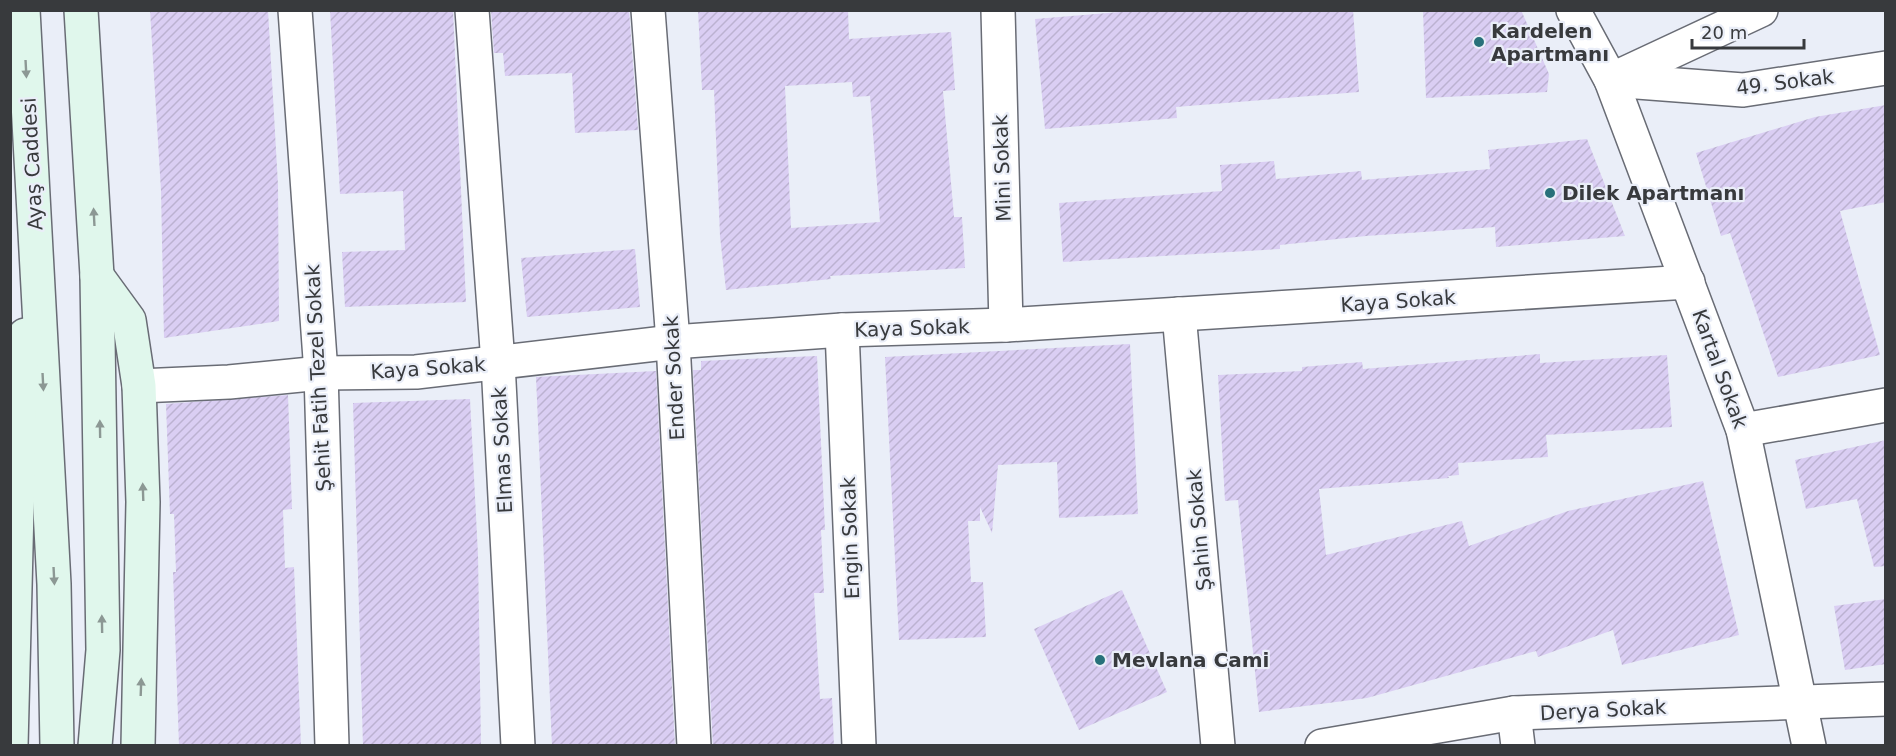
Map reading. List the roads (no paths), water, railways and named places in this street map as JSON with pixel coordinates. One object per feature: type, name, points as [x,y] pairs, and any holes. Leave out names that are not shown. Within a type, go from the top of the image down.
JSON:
[{"type":"main road","name":"Ayaş Caddesi","points":[[23,10],[54,584],[57,746]]},
{"type":"main road","points":[[81,10],[97,276],[103,650],[95,746]]},
{"type":"main road","points":[[97,276],[129,320],[138,386],[143,502],[138,746]]},
{"type":"main road","points":[[11,746],[21,350],[39,281]]},
{"type":"street","name":"Şehit Fatih Tezel Sokak","points":[[295,10],[321,374],[332,746]]},
{"type":"street","name":"Elmas Sokak","points":[[471,10],[498,363],[518,746]]},
{"type":"street","name":"Ender Sokak","points":[[648,10],[673,342],[694,746]]},
{"type":"street","name":"Mini Sokak","points":[[998,10],[1006,325]]},
{"type":"street","name":"Kartal Sokak","points":[[1573,10],[1611,80],[1743,430],[1809,746]]},
{"type":"street","points":[[1611,80],[1761,10]]},
{"type":"street","name":"49. Sokak","points":[[1611,80],[1743,90],[1886,68]]},
{"type":"street","name":"Kaya Sokak","points":[[138,386],[229,382],[321,374],[416,372],[673,342],[842,330],[1006,325],[1688,282]]},
{"type":"street","name":"Şahin Sokak","points":[[1179,314],[1218,746]]},
{"type":"street","name":"Engin Sokak","points":[[842,330],[859,746]]},
{"type":"street","points":[[1743,430],[1886,405]]},
{"type":"street","name":"Derya Sokak","points":[[1322,746],[1514,713],[1886,699]]},
{"type":"street","points":[[1514,713],[1518,746]]},
{"type":"place","name":"Kardelen Apartmanı","points":[[1479,42]]},
{"type":"place","name":"Dilek Apartmanı","points":[[1550,193]]},
{"type":"place","name":"Mevlana Cami","points":[[1100,660]]}]
